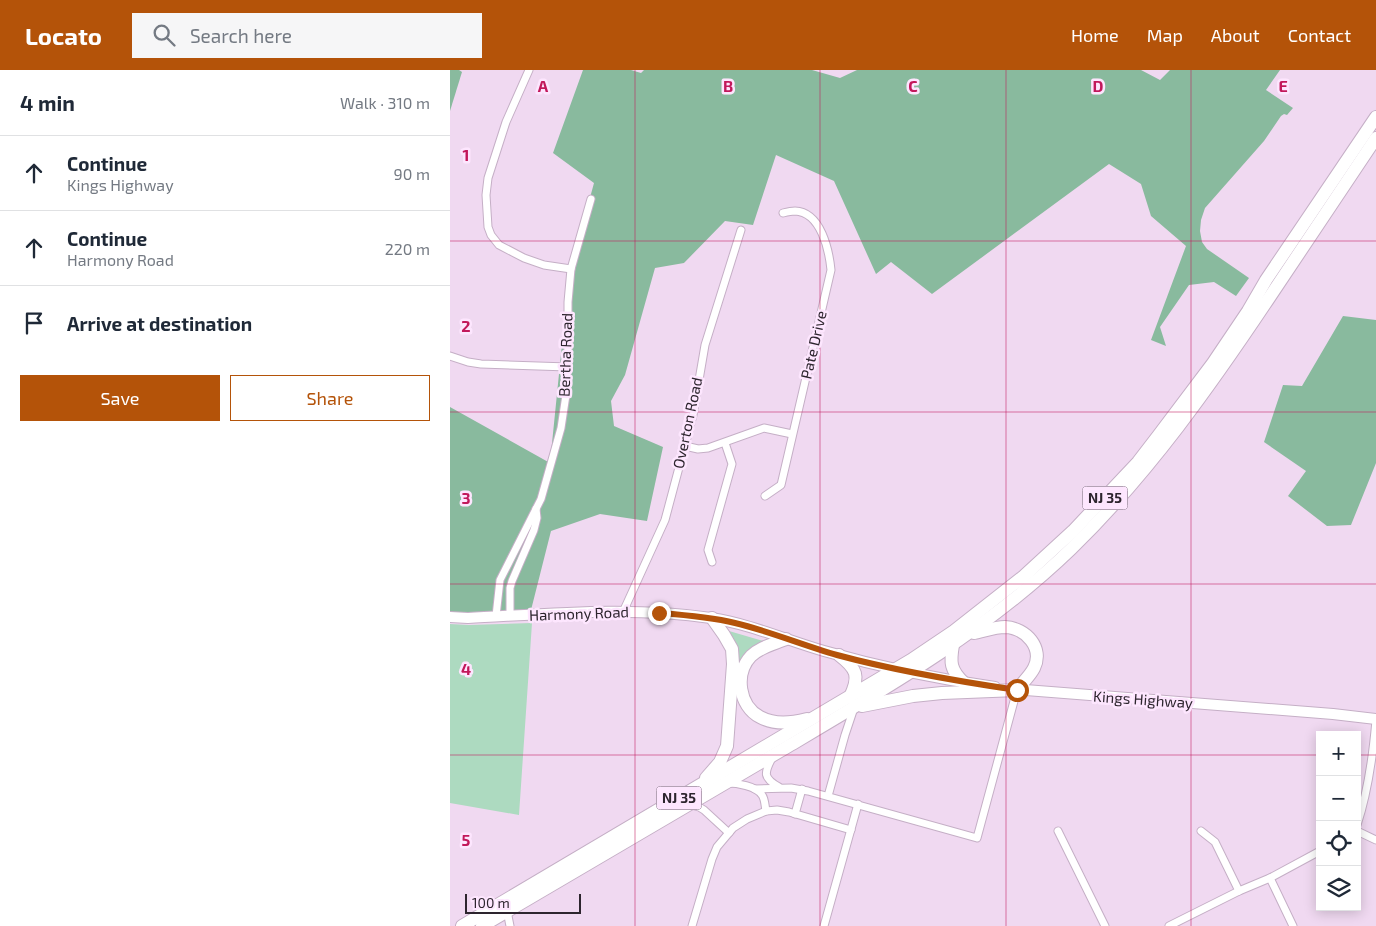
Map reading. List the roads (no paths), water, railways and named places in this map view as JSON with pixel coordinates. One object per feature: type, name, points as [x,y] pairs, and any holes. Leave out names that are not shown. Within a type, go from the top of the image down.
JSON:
[{"type":"highway","name":"NJ 35","points":[[482,926],[774,755],[954,632],[1024,576],[1073,531],[1138,462],[1158,436],[1213,363],[1248,311],[1266,280],[1376,117]]},
{"type":"highway","name":"NJ 35","points":[[462,926],[816,717],[853,702],[911,673],[953,645],[1012,600],[1069,550],[1116,503],[1156,456],[1188,415],[1247,331],[1376,138]]},
{"type":"highway","points":[[694,790],[720,762],[729,737],[732,649],[712,618]]},
{"type":"highway","points":[[838,655],[850,663],[855,672],[856,682],[853,702],[932,694],[1017,690],[1033,671],[1036,662],[1036,649],[1028,636],[1022,632],[1003,627],[968,634]]},
{"type":"highway","points":[[786,639],[760,650],[746,663],[741,677],[742,694],[750,709],[756,715],[768,720],[789,723],[816,717]]},
{"type":"highway","points":[[953,645],[951,653],[952,667],[964,683]]},
{"type":"street","points":[[529,70],[506,122],[488,178],[486,195],[488,227],[491,235],[499,245],[524,258],[544,265],[571,269]]},
{"type":"street","name":"Bertha Road","points":[[496,616],[500,580],[541,499],[561,428],[568,368],[568,302],[571,269],[591,199]]},
{"type":"street","name":"Pate Drive","points":[[765,496],[781,485],[831,270],[829,251],[823,235],[815,222],[806,214],[796,211],[783,213]]},
{"type":"street","name":"Overton Road","points":[[623,612],[665,520],[693,415],[704,344],[740,230]]},
{"type":"street","points":[[450,356],[481,364],[568,368]]},
{"type":"street","points":[[685,446],[698,449],[708,448],[764,428],[792,434]]},
{"type":"street","points":[[712,562],[708,550],[732,464],[725,443]]},
{"type":"street","name":"Bertha Road","points":[[510,616],[510,588],[534,530],[537,518],[536,509]]},
{"type":"street","name":"Harmony Road","points":[[450,617],[623,612],[712,618],[735,623],[838,655],[911,673]]},
{"type":"street","name":"Kings Highway","points":[[911,673],[1017,690],[1333,714],[1376,720]]},
{"type":"street","points":[[724,783],[740,784],[755,789],[802,789],[977,838],[1017,690]]},
{"type":"street","points":[[828,796],[853,702]]},
{"type":"street","points":[[1358,821],[1364,804],[1376,720]]},
{"type":"street","points":[[774,755],[767,768],[766,775],[768,780],[779,788]]},
{"type":"street","points":[[755,789],[762,795],[766,811]]},
{"type":"street","points":[[795,814],[802,789]]},
{"type":"street","points":[[824,926],[858,804]]},
{"type":"street","points":[[688,805],[694,805],[704,810],[728,833]]},
{"type":"street","points":[[692,926],[714,854],[728,833],[747,818],[766,811],[777,810],[851,830]]},
{"type":"street","points":[[1058,831],[1105,926]]},
{"type":"street","points":[[1201,831],[1215,842],[1239,891]]},
{"type":"street","points":[[1361,833],[1376,840]]},
{"type":"street","points":[[1169,926],[1239,891],[1270,878],[1316,853]]},
{"type":"street","points":[[1270,878],[1293,926]]},
{"type":"street","points":[[507,911],[510,926]]}]
